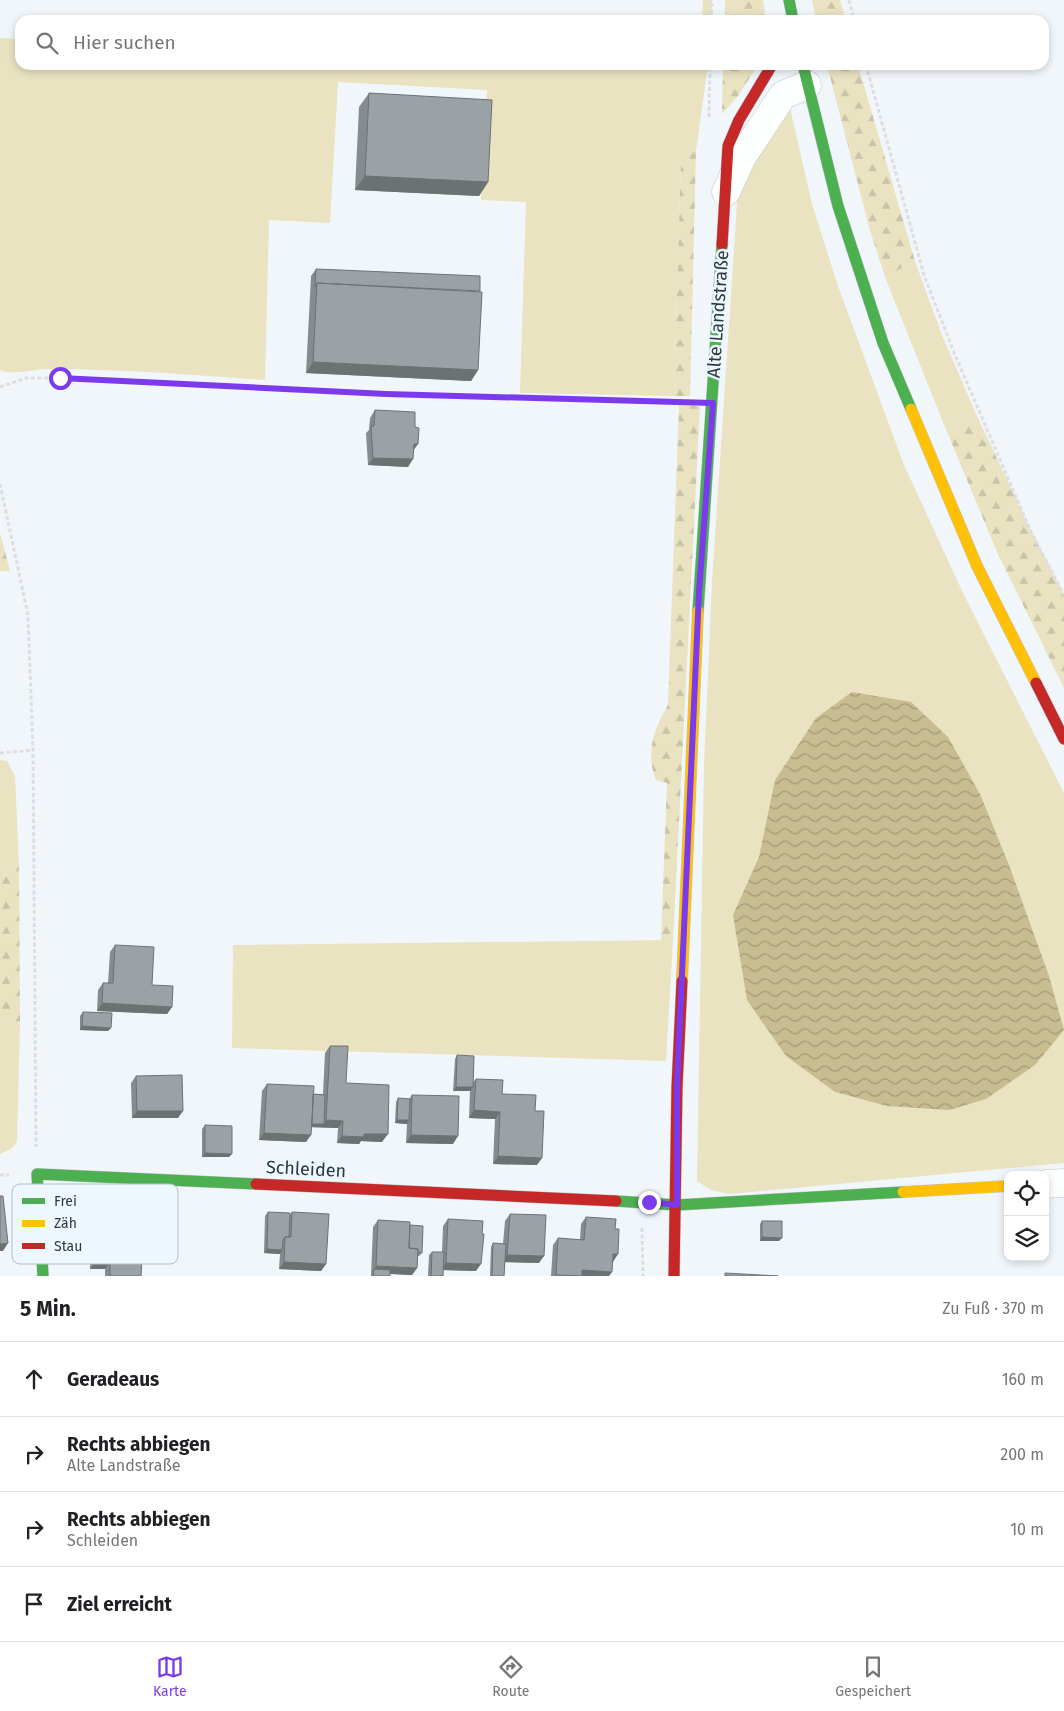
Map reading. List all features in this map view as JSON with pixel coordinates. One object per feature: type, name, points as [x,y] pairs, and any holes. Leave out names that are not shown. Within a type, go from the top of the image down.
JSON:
[{"type":"street","points":[[789,0],[792,15]]},
{"type":"street","name":"Alte Landstraße","points":[[674,1276],[677,1205],[677,1087],[699,602],[728,146],[739,120],[769,70]]},
{"type":"street","points":[[805,75],[838,206],[883,344],[978,566],[1064,739]]},
{"type":"street","name":"Alte Landstraße","points":[[726,192],[742,157],[783,96],[805,75]]},
{"type":"street","points":[[37,1174],[38,1184]]},
{"type":"street","name":"Schleiden","points":[[37,1174],[649,1202],[677,1205],[1004,1186]]},
{"type":"street","points":[[1049,1184],[1064,1183]]},
{"type":"path","points":[[711,15],[712,0]]},
{"type":"path","points":[[849,0],[853,15]]},
{"type":"path","points":[[867,70],[924,275],[954,356],[1028,525],[1064,595]]},
{"type":"path","points":[[0,387],[26,378],[60,378],[386,394],[713,403]]},
{"type":"path","points":[[0,484],[28,615],[33,750],[32,904],[37,1174]]},
{"type":"path","points":[[0,753],[33,750]]},
{"type":"path","points":[[643,1276],[642,1216],[649,1202]]},
{"type":"green space","points":[[703,0],[712,0],[711,15],[702,15]]},
{"type":"green space","points":[[725,0],[763,0],[765,15],[725,15]]},
{"type":"green space","points":[[812,0],[840,0],[844,15],[815,15]]},
{"type":"green space","points":[[0,38],[15,39],[15,70],[707,70],[696,151],[688,148],[681,158],[674,396],[520,393],[526,202],[481,200],[487,90],[338,82],[330,223],[269,220],[265,380],[103,370],[48,369],[5,372],[0,370]]},
{"type":"green space","points":[[723,70],[755,70],[738,96],[722,114]]},
{"type":"green space","points":[[828,70],[859,70],[915,261],[885,277],[869,227]]},
{"type":"green space","points":[[790,108],[812,204],[838,286],[904,465],[963,593],[1064,793],[1064,1163],[729,1194],[711,1190],[697,1181],[704,766],[712,581],[739,174]]},
{"type":"green space","points":[[688,148],[696,151],[690,396],[674,396],[681,158]]},
{"type":"green space","points":[[915,261],[942,335],[976,414],[945,427],[885,277]]},
{"type":"green space","points":[[679,405],[700,406],[673,940],[661,940],[667,783],[656,780],[651,761],[651,751],[655,732],[668,705]]},
{"type":"green space","points":[[976,414],[1064,595],[1064,688],[997,552],[945,427]]},
{"type":"green space","points":[[0,533],[10,571],[0,571]]},
{"type":"green space","points":[[0,760],[7,761],[15,776],[19,866],[7,867],[6,1017],[20,1024],[17,1142],[11,1149],[0,1154]]},
{"type":"green space","points":[[19,866],[20,1024],[6,1017],[1,1005],[0,878],[7,867]]},
{"type":"green space","points":[[673,940],[666,1061],[232,1048],[233,945]]},
{"type":"water","points":[[852,692],[911,702],[948,737],[980,794],[1009,865],[1049,976],[1064,1030],[1035,1065],[986,1099],[949,1110],[887,1106],[835,1092],[786,1056],[747,1000],[733,915],[759,857],[775,780],[816,718]]},
{"type":"building","points":[[369,93],[492,100],[488,182],[365,176]]},
{"type":"building","points":[[316,269],[480,276],[480,291],[317,283],[315,287]]},
{"type":"building","points":[[317,283],[482,292],[478,370],[313,362]]},
{"type":"building","points":[[375,410],[415,412],[415,427],[419,428],[418,444],[414,444],[413,459],[373,458],[371,426],[374,426]]},
{"type":"building","points":[[115,945],[154,947],[152,985],[173,986],[172,1007],[102,1003],[103,983],[113,983]]},
{"type":"building","points":[[83,1012],[112,1013],[111,1028],[82,1026]]},
{"type":"building","points":[[330,1046],[348,1046],[346,1083],[389,1085],[388,1134],[364,1134],[364,1137],[342,1136],[343,1121],[326,1120]]},
{"type":"building","points":[[457,1055],[474,1056],[473,1087],[456,1087]]},
{"type":"building","points":[[182,1075],[183,1111],[137,1111],[136,1076]]},
{"type":"building","points":[[476,1079],[503,1080],[502,1094],[536,1095],[535,1111],[544,1111],[542,1158],[498,1156],[500,1112],[474,1110]]},
{"type":"building","points":[[267,1084],[314,1086],[311,1135],[264,1133]]},
{"type":"building","points":[[313,1094],[325,1095],[324,1124],[312,1124]]},
{"type":"building","points":[[412,1095],[459,1096],[458,1136],[411,1135]]},
{"type":"building","points":[[398,1098],[410,1099],[409,1120],[397,1120]]},
{"type":"building","points":[[205,1125],[232,1126],[232,1154],[205,1153]]},
{"type":"building","points":[[0,1196],[3,1196],[8,1243],[0,1244]]},
{"type":"building","points":[[268,1212],[290,1213],[289,1237],[285,1237],[283,1240],[282,1250],[267,1249]]},
{"type":"building","points":[[292,1212],[329,1214],[326,1264],[284,1262],[285,1237],[291,1237]]},
{"type":"building","points":[[510,1214],[546,1215],[544,1256],[507,1255]]},
{"type":"building","points":[[586,1217],[616,1219],[615,1229],[619,1229],[618,1254],[613,1254],[612,1272],[582,1270],[582,1276],[556,1275],[558,1238],[584,1240]]},
{"type":"building","points":[[448,1219],[483,1221],[482,1234],[484,1234],[481,1264],[446,1263]]},
{"type":"building","points":[[378,1220],[410,1222],[409,1248],[418,1249],[417,1268],[376,1266]]},
{"type":"building","points":[[762,1221],[782,1221],[782,1238],[762,1237]]},
{"type":"building","points":[[410,1225],[423,1226],[422,1253],[418,1252],[418,1249],[409,1248]]},
{"type":"building","points":[[493,1243],[506,1244],[504,1276],[492,1276]]},
{"type":"building","points":[[432,1252],[444,1252],[443,1276],[431,1276]]},
{"type":"building","points":[[110,1264],[142,1264],[141,1276],[110,1276]]},
{"type":"building","points":[[374,1269],[390,1270],[390,1276],[373,1276]]},
{"type":"building","points":[[725,1273],[778,1276],[725,1276]]},
{"type":"traffic: fast","points":[[789,0],[792,15]]},
{"type":"traffic: fast","points":[[804,70],[838,206],[883,343],[911,409]]},
{"type":"traffic: fast","points":[[698,611],[722,245]]},
{"type":"traffic: fast","points":[[38,1184],[37,1174],[256,1184]]},
{"type":"traffic: fast","points":[[616,1201],[677,1205],[903,1192]]},
{"type":"traffic: fast","points":[[42,1264],[43,1276]]},
{"type":"traffic: slow","points":[[911,409],[977,566],[1036,683]]},
{"type":"traffic: slow","points":[[682,981],[698,611]]},
{"type":"traffic: slow","points":[[903,1192],[1004,1186]]},
{"type":"traffic: jam","points":[[722,245],[728,146],[739,120],[769,70]]},
{"type":"traffic: jam","points":[[1036,683],[1064,739]]},
{"type":"traffic: jam","points":[[674,1276],[677,1087],[682,981]]},
{"type":"traffic: jam","points":[[256,1184],[616,1201]]},
{"type":"route","points":[[60,378],[386,394],[713,403],[699,592],[677,1087],[677,1205],[649,1202]]}]
